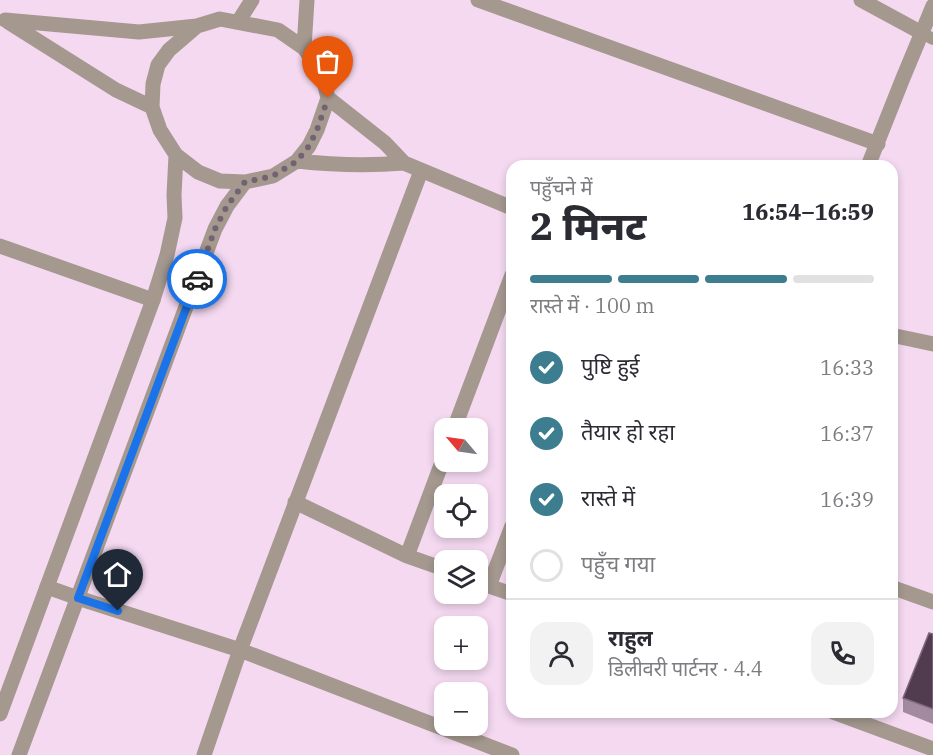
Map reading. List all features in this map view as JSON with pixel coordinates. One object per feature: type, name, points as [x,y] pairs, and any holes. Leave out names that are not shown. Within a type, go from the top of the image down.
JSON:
[{"type":"street","points":[[238,22],[252,0]]},
{"type":"street","points":[[304,48],[307,0]]},
{"type":"street","points":[[478,0],[496,3],[878,144]]},
{"type":"street","points":[[861,0],[927,36]]},
{"type":"street","points":[[871,160],[927,36],[933,6]]},
{"type":"street","points":[[3,19],[139,32],[197,26],[219,19],[278,30],[304,48],[322,74],[328,98],[309,146],[297,161],[273,176],[245,182],[220,181],[198,172],[176,155],[160,130],[152,107],[153,84],[158,65],[169,50],[197,26]]},
{"type":"street","points":[[3,19],[105,84],[152,107]]},
{"type":"street","points":[[328,98],[385,143],[404,163],[506,206]]},
{"type":"street","points":[[0,714],[153,300],[167,255],[175,218],[176,155]]},
{"type":"street","points":[[297,161],[326,164],[404,163]]},
{"type":"street","points":[[204,755],[240,650],[421,171]]},
{"type":"street","points":[[19,755],[215,229],[227,206],[245,182]]},
{"type":"street","points":[[0,246],[153,300]]},
{"type":"street","points":[[458,418],[506,291]]},
{"type":"street","points":[[898,336],[933,344]]},
{"type":"street","points":[[407,556],[438,472]]},
{"type":"street","points":[[295,502],[407,556],[434,565]]},
{"type":"street","points":[[488,574],[506,538]]},
{"type":"street","points":[[488,586],[506,592]]},
{"type":"street","points":[[47,587],[240,650],[512,755]]},
{"type":"street","points":[[898,590],[933,602]]},
{"type":"street","points":[[849,718],[933,749]]},
{"type":"building","points":[[929,633],[933,634],[933,709],[903,698]]},
{"type":"way so far","points":[[197,279],[215,229],[227,206],[245,182],[273,176],[297,161],[309,146],[317,130],[328,98]]},
{"type":"route","points":[[118,611],[78,598],[197,279]]}]
